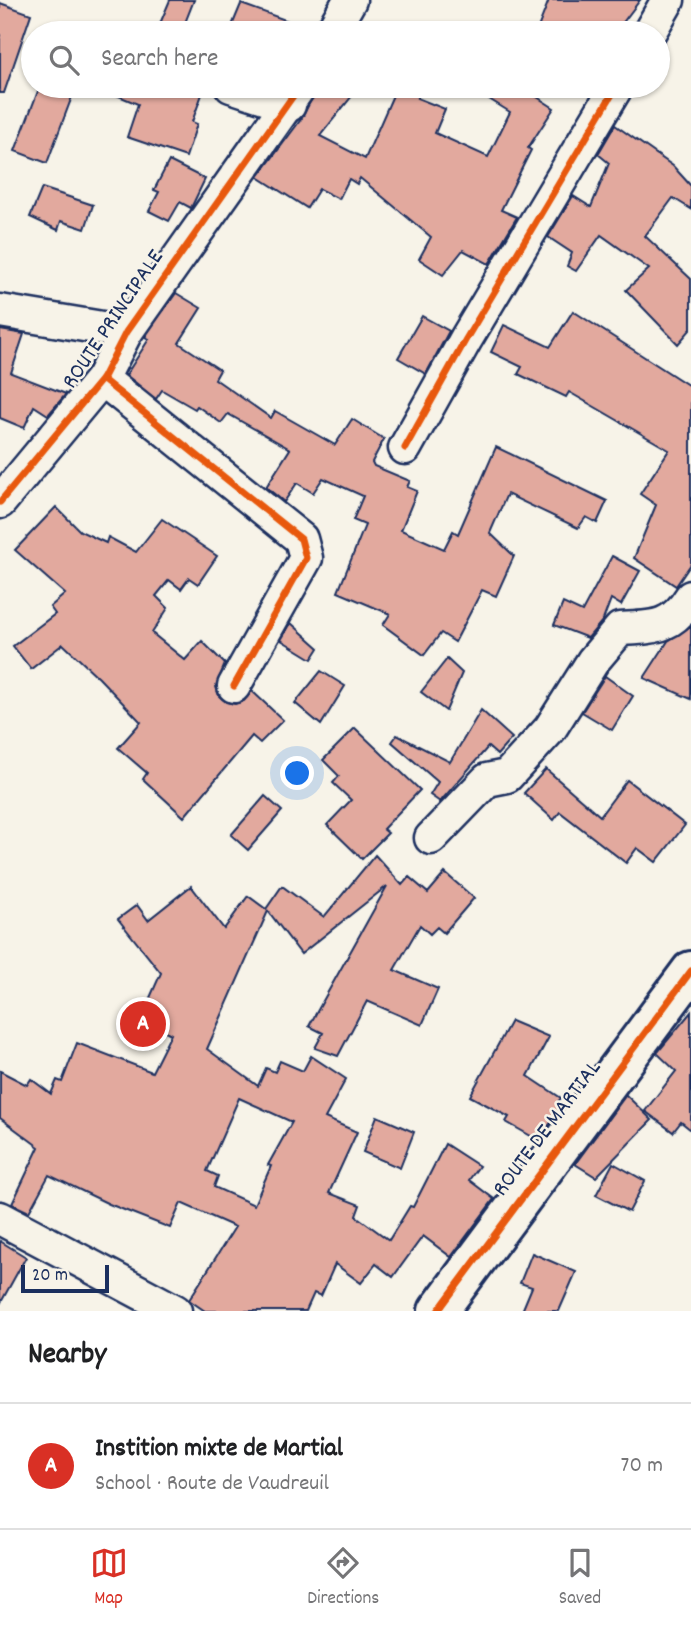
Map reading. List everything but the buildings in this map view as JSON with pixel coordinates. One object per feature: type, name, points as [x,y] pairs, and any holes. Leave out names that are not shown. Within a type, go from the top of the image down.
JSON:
[{"type":"street","points":[[338,21],[350,0]]},
{"type":"street","points":[[656,21],[668,0]]},
{"type":"street","name":"ROUTE PRINCIPALE","points":[[0,502],[102,379],[126,332],[293,98]]},
{"type":"street","points":[[405,448],[466,339],[610,98]]},
{"type":"street","points":[[0,311],[126,332]]},
{"type":"street","points":[[102,379],[301,539],[306,558],[234,686]]},
{"type":"street","points":[[431,838],[487,780],[507,776],[541,739],[593,661],[620,629],[664,625],[683,609],[691,597]]},
{"type":"street","name":"ROUTE DE MARTIAL","points":[[438,1311],[691,971]]},
{"type":"street","points":[[0,1218],[175,1311]]},
{"type":"cycle path","points":[[0,502],[102,379],[126,332],[292,98]]},
{"type":"cycle path","points":[[405,448],[466,339],[610,98]]},
{"type":"cycle path","points":[[102,379],[301,539],[306,558],[234,686]]},
{"type":"cycle path","points":[[438,1311],[691,971]]},
{"type":"place","name":"Instition mixte de Martial","points":[[143,1024]]}]
